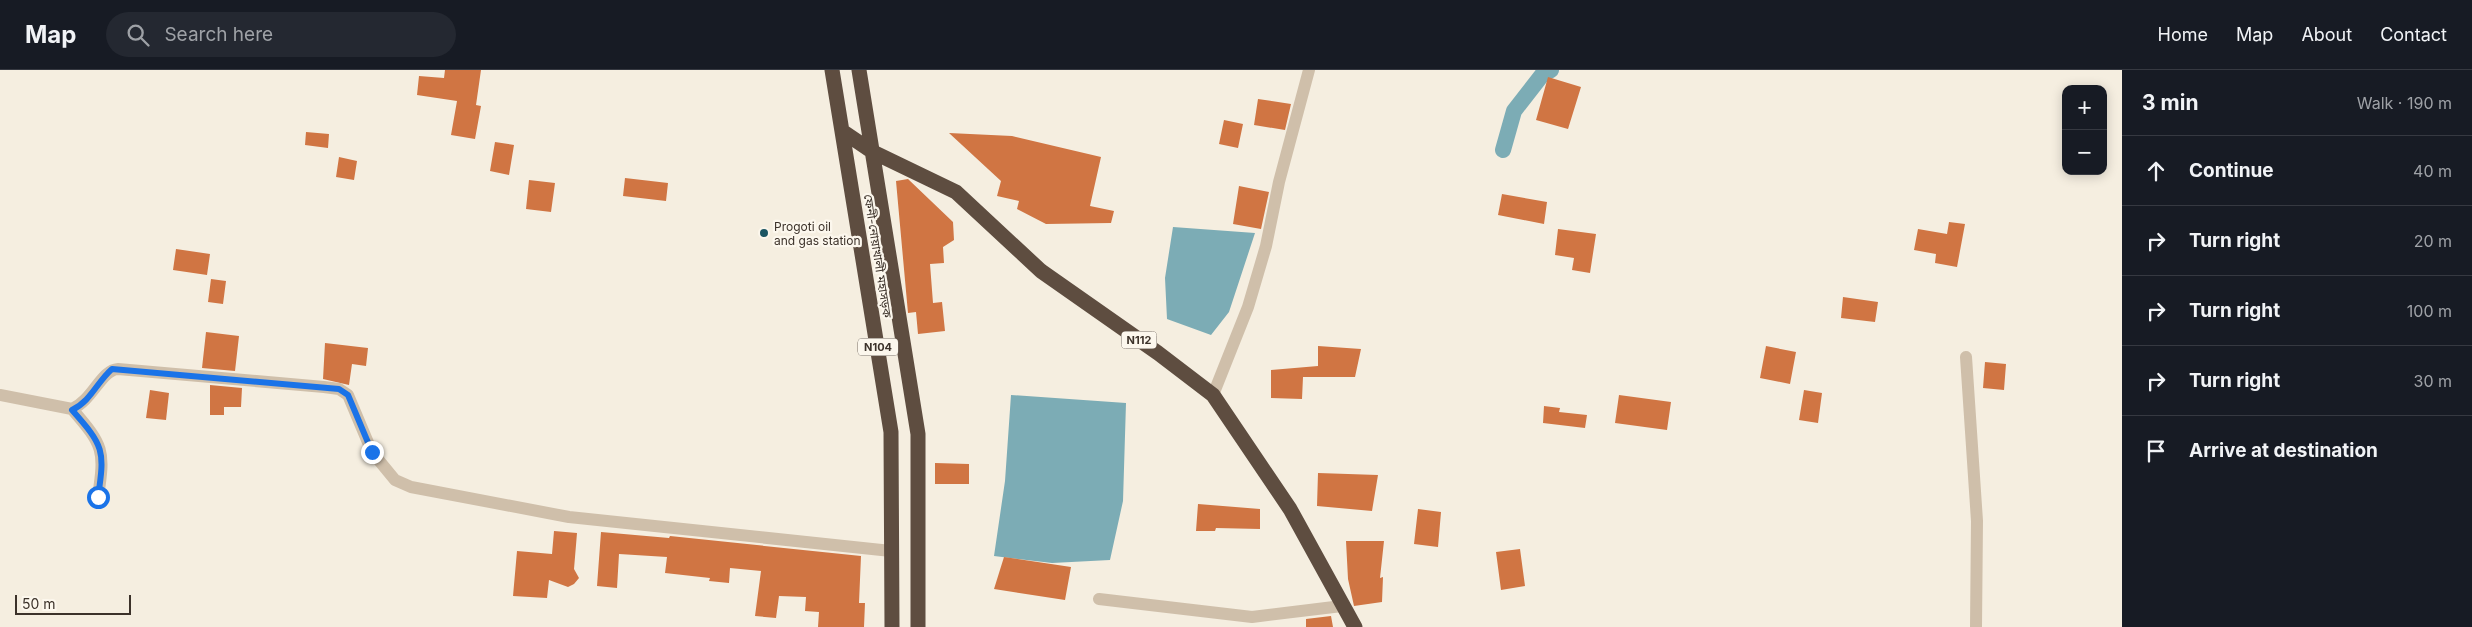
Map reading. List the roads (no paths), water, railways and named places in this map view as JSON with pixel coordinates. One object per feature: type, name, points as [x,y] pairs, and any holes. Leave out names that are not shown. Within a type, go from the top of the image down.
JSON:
[{"type":"highway","name":"ফেনী-নোয়াখালী মহাসড়ক","points":[[832,70],[892,432],[892,627]]},
{"type":"highway","name":"ফেনী-নোয়াখালী মহাসড়ক","points":[[859,70],[918,434],[918,627]]},
{"type":"highway","name":"N112","points":[[842,131],[873,152],[956,192],[1041,271],[1158,353],[1213,395],[1290,509],[1355,627]]},
{"type":"street","points":[[1213,395],[1248,307],[1266,246],[1279,182],[1309,70]]},
{"type":"street","points":[[1966,357],[1977,521],[1976,627]]},
{"type":"street","points":[[0,395],[72,410],[90,398],[104,376],[112,369],[339,389],[348,395],[372,452],[395,480],[411,487],[568,517],[891,551]]},
{"type":"street","points":[[72,410],[98,442],[103,461],[98,497]]},
{"type":"street","points":[[1099,600],[1252,617],[1342,606]]},
{"type":"water","points":[[1173,227],[1255,233],[1229,312],[1211,335],[1167,319],[1165,278]]},
{"type":"water","points":[[1011,395],[1126,403],[1123,501],[1110,560],[1052,563],[994,556],[1005,481]]},
{"type":"waterway","points":[[1503,150],[1514,111],[1542,75],[1551,70]]},
{"type":"place","name":"Progoti oil and gas station","points":[[764,233]]}]
